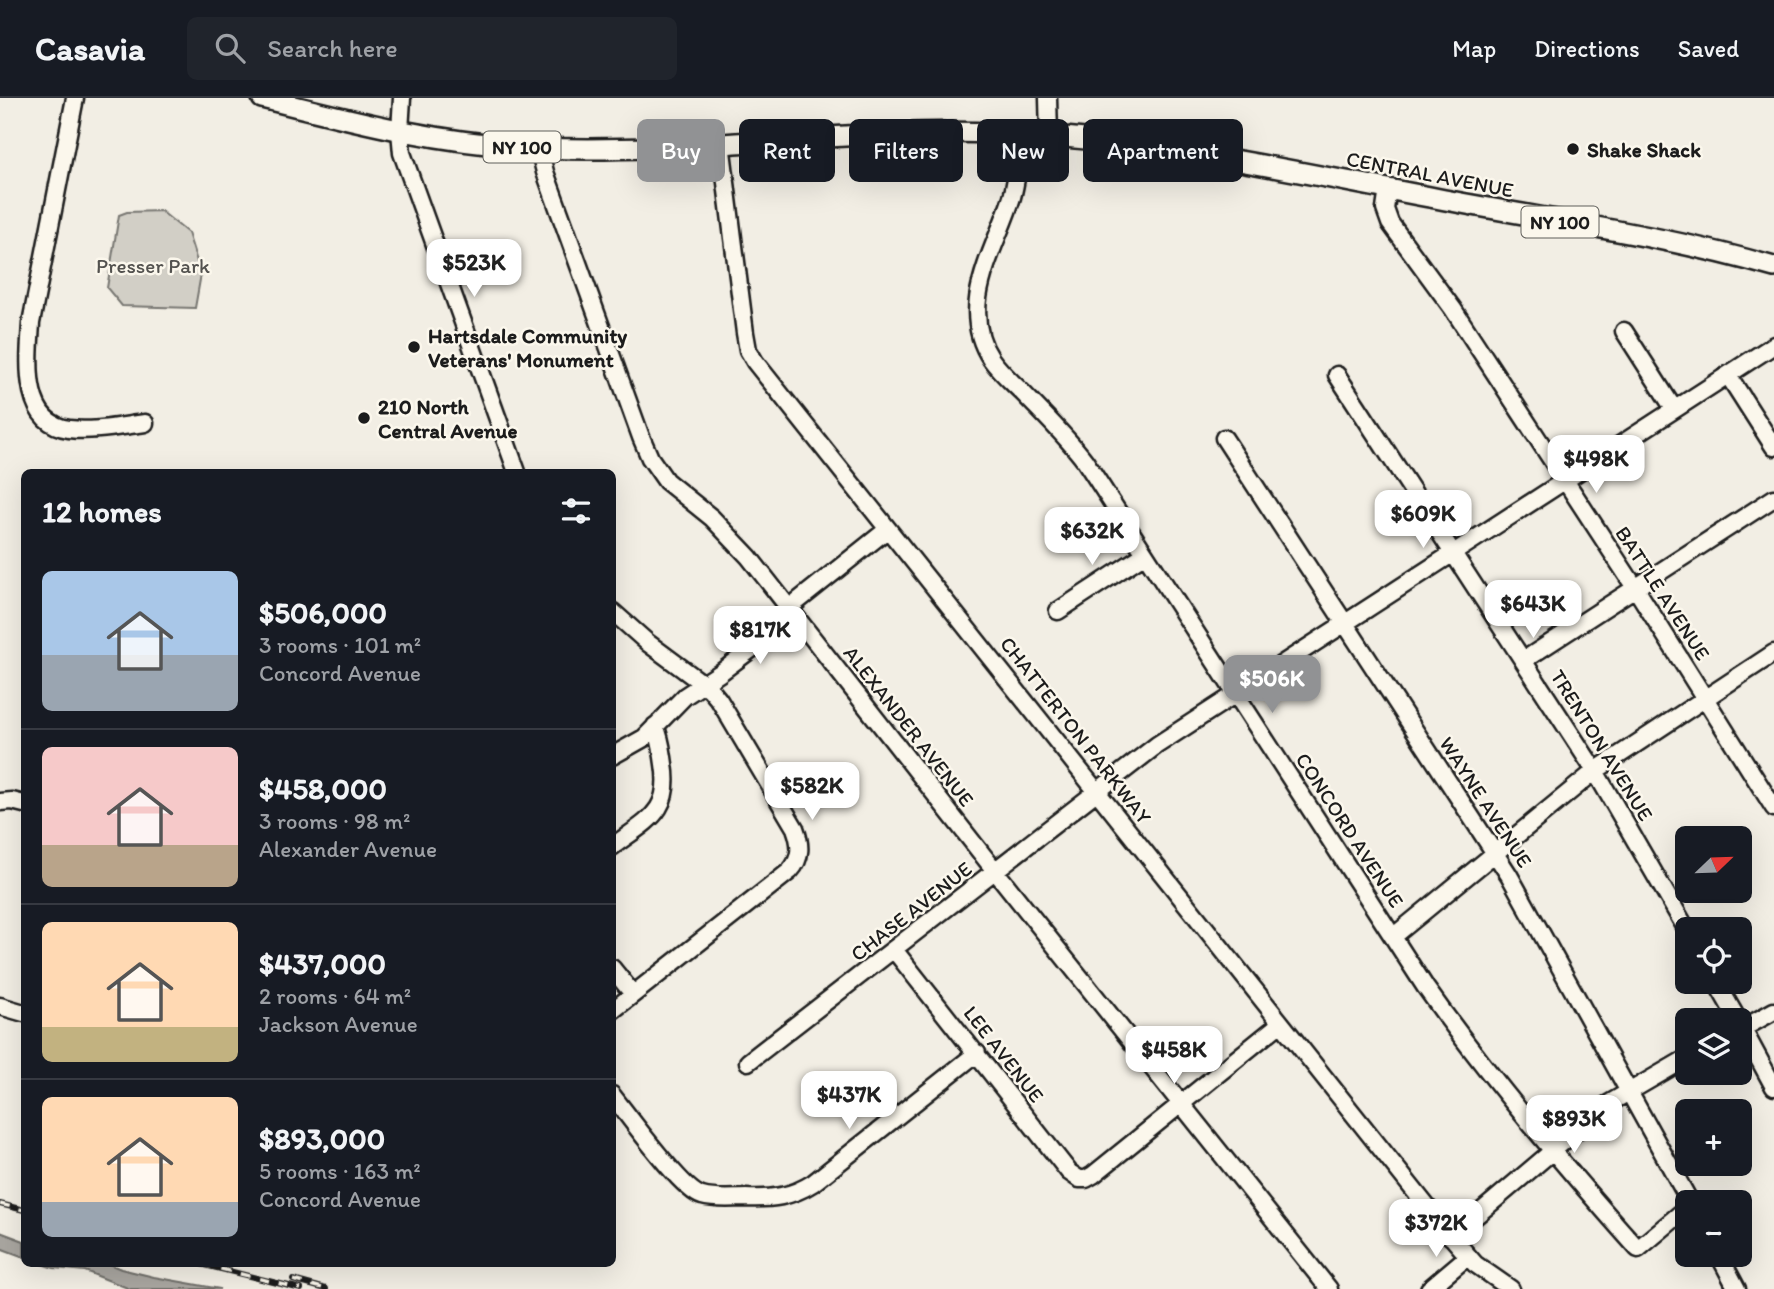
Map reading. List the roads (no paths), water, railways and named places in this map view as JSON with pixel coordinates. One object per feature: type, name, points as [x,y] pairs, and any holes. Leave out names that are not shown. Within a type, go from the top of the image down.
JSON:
[{"type":"main road","name":"NY 100","points":[[262,98],[400,131],[466,142],[539,148],[637,147]]},
{"type":"main road","name":"NY 100","points":[[725,143],[884,133],[977,132]]},
{"type":"main road","name":"CENTRAL AVENUE","points":[[1069,137],[1142,145],[1324,177],[1686,246],[1774,267]]},
{"type":"street","points":[[75,98],[31,323],[29,354],[34,396],[44,418],[68,429],[145,423]]},
{"type":"street","points":[[402,98],[401,153],[516,469]]},
{"type":"street","points":[[1048,98],[1049,119]]},
{"type":"street","name":"ALEXANDER AVENUE","points":[[539,148],[549,184],[650,458],[670,486],[700,507],[724,529],[792,612],[1329,1289]]},
{"type":"street","name":"CHATTERTON PARKWAY","points":[[725,176],[748,350],[760,369],[1451,1237],[1468,1256],[1511,1289]]},
{"type":"street","name":"CONCORD AVENUE","points":[[1014,182],[1012,197],[989,253],[979,289],[981,337],[998,368],[1077,451],[1457,1031],[1551,1151],[1638,1249],[1675,1218]]},
{"type":"street","name":"BATTLE AVENUE","points":[[1388,189],[1385,209],[1390,223],[1453,309],[1636,589],[1774,807]]},
{"type":"street","points":[[1624,331],[1674,410]]},
{"type":"street","name":"CHASE AVENUE","points":[[748,1062],[895,951],[1157,745],[1774,345]]},
{"type":"street","name":"TRENTON AVENUE","points":[[1337,375],[1595,771],[1679,917]]},
{"type":"street","points":[[1728,375],[1774,447]]},
{"type":"street","name":"WAYNE AVENUE","points":[[1224,438],[1495,853],[1683,1190]]},
{"type":"street","points":[[1524,660],[1774,498]]},
{"type":"street","points":[[616,754],[643,738],[685,696],[704,684],[792,612],[888,529]]},
{"type":"street","points":[[1058,611],[1145,554]]},
{"type":"street","points":[[616,615],[648,643],[715,694],[795,828],[800,843],[799,859],[790,871],[616,1008]]},
{"type":"street","points":[[1394,936],[1595,771],[1774,653]]},
{"type":"street","points":[[616,844],[648,819],[664,801],[667,782],[660,734],[655,726]]},
{"type":"street","points":[[0,802],[21,803]]},
{"type":"street","name":"LEE AVENUE","points":[[895,951],[1069,1172],[1082,1180],[1093,1175],[1182,1103]]},
{"type":"street","points":[[616,973],[634,994]]},
{"type":"street","points":[[0,1006],[21,1012]]},
{"type":"street","points":[[1752,1021],[1774,1011]]},
{"type":"street","points":[[1182,1103],[1281,1023]]},
{"type":"street","points":[[1752,1048],[1774,1087]]},
{"type":"street","points":[[616,1100],[686,1185],[702,1196],[777,1199],[805,1188],[977,1053]]},
{"type":"street","points":[[1451,1237],[1608,1104],[1675,1065]]},
{"type":"street","points":[[1429,1289],[1468,1256]]},
{"type":"street","points":[[1725,1267],[1737,1289]]},
{"type":"railway","points":[[0,1204],[21,1209]]},
{"type":"railway","points":[[213,1267],[301,1289]]},
{"type":"railway","points":[[293,1280],[326,1289]]},
{"type":"place","name":"Shake Shack","points":[[1573,149]]},
{"type":"place","name":"Hartsdale Community Veterans' Monument","points":[[414,347]]},
{"type":"place","name":"210 North Central Avenue","points":[[364,418]]},
{"type":"park label","name":"Presser Park","points":[[153,265]]}]
